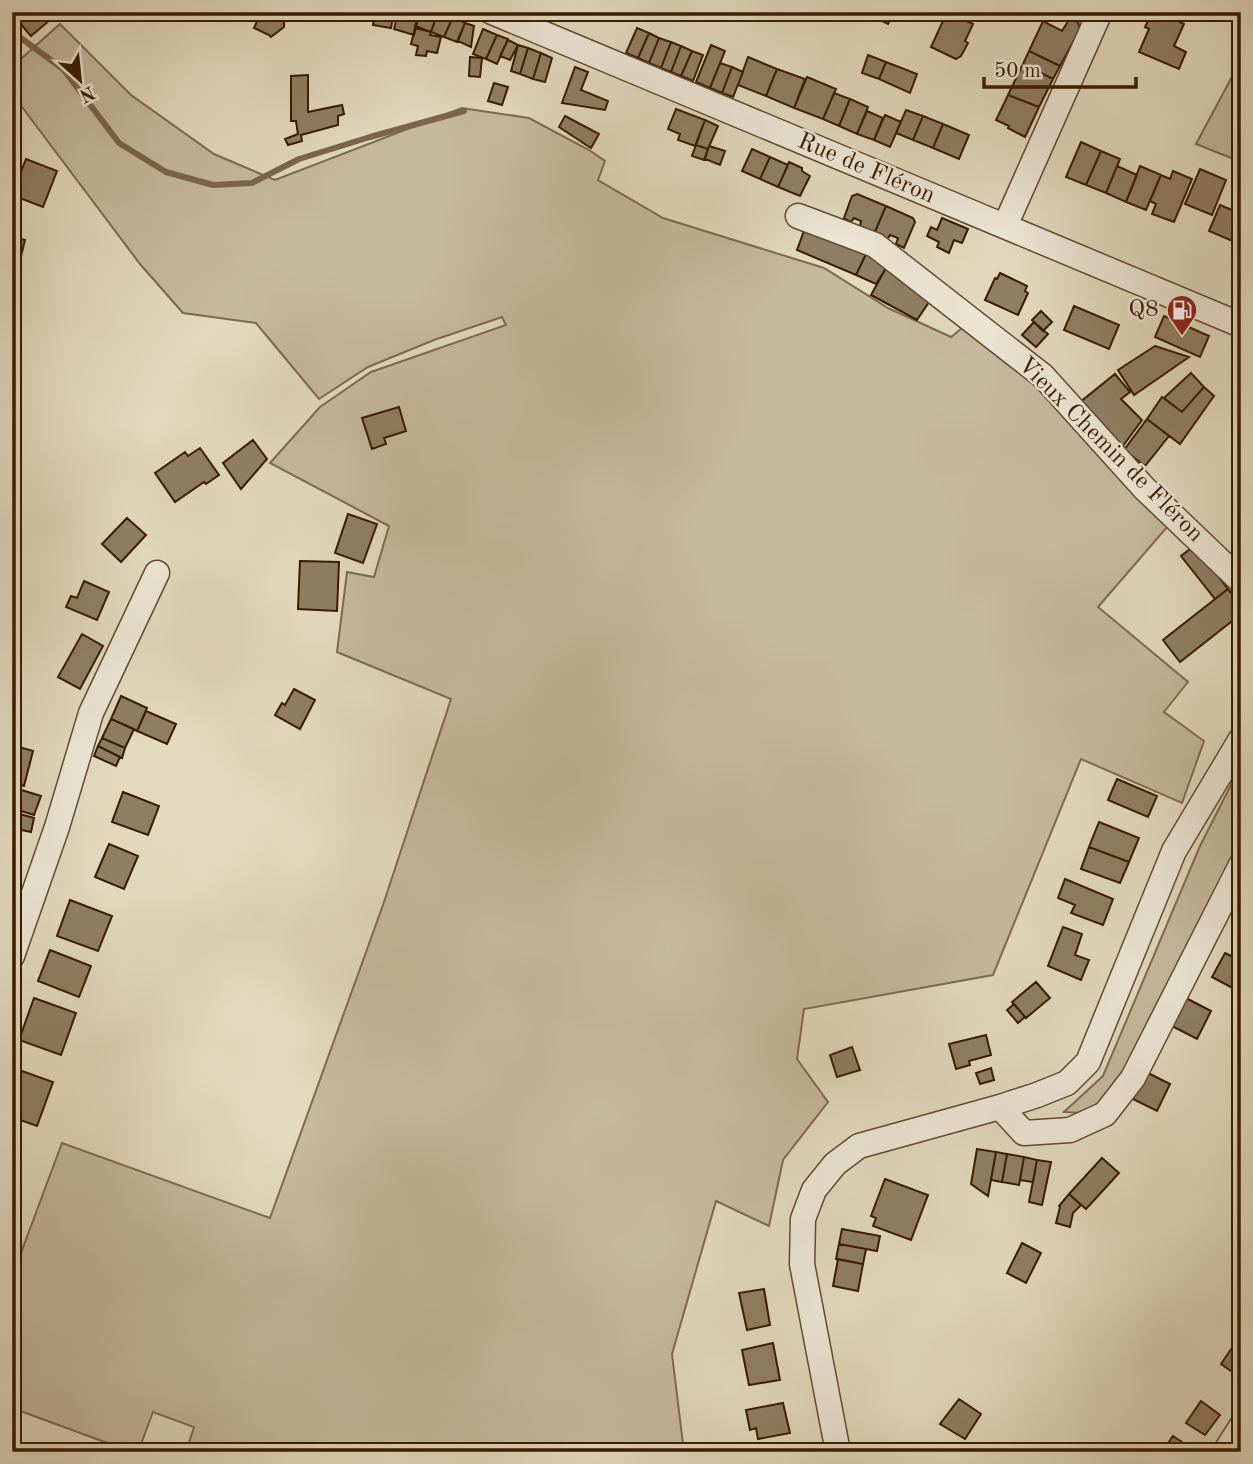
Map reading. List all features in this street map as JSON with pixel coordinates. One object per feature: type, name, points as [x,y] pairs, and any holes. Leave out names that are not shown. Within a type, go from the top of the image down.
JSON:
[{"type":"street","name":"Rue de Fléron","points":[[492,12],[1241,325]]},
{"type":"street","points":[[1005,226],[1099,13]]},
{"type":"street","name":"Vieux Chemin de Fléron","points":[[798,216],[874,245],[1043,376],[1144,488],[1241,581]]},
{"type":"street","points":[[12,956],[57,827],[91,713],[157,573]]},
{"type":"street","points":[[838,1452],[802,1264],[803,1219],[814,1190],[835,1164],[859,1146],[1000,1107],[1067,1083],[1088,1062],[1174,851],[1241,739]]},
{"type":"street","points":[[1000,1107],[1024,1133],[1070,1130],[1105,1114],[1133,1078],[1241,865]]},
{"type":"street","points":[[1231,1449],[1241,1427]]},
{"type":"shaded area","points":[[60,24],[131,95],[214,154],[275,180],[462,108],[529,118],[605,161],[598,180],[663,218],[824,268],[888,308],[951,337],[968,323],[1059,401],[1168,526],[1098,607],[1188,682],[1164,712],[1204,741],[1182,803],[1081,759],[993,975],[804,1009],[797,1059],[828,1102],[783,1160],[769,1226],[716,1201],[672,1354],[684,1452],[186,1452],[194,1427],[153,1412],[138,1452],[132,1452],[12,1408],[12,1277],[62,1143],[270,1218],[383,905],[451,699],[337,652],[347,572],[374,577],[389,526],[270,463],[320,407],[371,372],[506,325],[502,317],[434,340],[368,367],[319,399],[256,323],[183,313],[140,264],[16,99],[13,66]]},
{"type":"shaded area","points":[[1241,60],[1241,162],[1196,144]]},
{"type":"shaded area","points":[[1241,765],[1241,844],[1119,1091],[1096,1114],[1064,1112],[1103,1076],[1200,846]]},
{"type":"building","points":[[30,12],[43,12],[50,20],[31,36],[19,22]]},
{"type":"building","points":[[261,12],[284,12],[284,27],[271,37],[254,28]]},
{"type":"building","points":[[375,12],[394,12],[391,28],[373,25]]},
{"type":"building","points":[[398,12],[420,12],[414,35],[394,29]]},
{"type":"building","points":[[420,12],[438,12],[431,32],[415,26]]},
{"type":"building","points":[[438,12],[453,17],[444,37],[431,32]]},
{"type":"building","points":[[894,12],[888,24],[867,14]]},
{"type":"building","points":[[947,12],[973,24],[965,41],[968,43],[961,56],[956,59],[931,47]]},
{"type":"building","points":[[1152,12],[1159,12],[1184,24],[1174,46],[1186,52],[1179,69],[1139,52],[1149,29],[1145,27]]},
{"type":"building","points":[[453,17],[465,23],[457,42],[444,37]]},
{"type":"building","points":[[1070,18],[1078,22],[1080,29],[1060,66],[1029,51],[1043,21],[1062,31]]},
{"type":"building","points":[[465,23],[474,26],[471,47],[458,41]]},
{"type":"building","points":[[415,28],[441,37],[437,53],[427,51],[426,56],[416,55],[418,46],[411,44]]},
{"type":"building","points":[[637,28],[649,33],[638,58],[626,53]]},
{"type":"building","points":[[483,29],[497,35],[486,59],[473,54]]},
{"type":"building","points":[[649,33],[659,38],[649,63],[638,58]]},
{"type":"building","points":[[497,35],[508,39],[497,64],[486,59]]},
{"type":"building","points":[[659,38],[671,42],[661,68],[649,63]]},
{"type":"building","points":[[508,40],[518,45],[510,60],[500,56]]},
{"type":"building","points":[[671,42],[681,46],[671,72],[661,68]]},
{"type":"building","points":[[518,45],[528,48],[520,74],[511,71]]},
{"type":"building","points":[[711,45],[725,51],[710,88],[696,82]]},
{"type":"building","points":[[681,46],[692,51],[681,76],[671,72]]},
{"type":"building","points":[[528,48],[541,53],[533,79],[520,74]]},
{"type":"building","points":[[692,51],[703,55],[693,81],[681,76]]},
{"type":"building","points":[[1029,51],[1060,66],[1053,79],[1023,64]]},
{"type":"building","points":[[541,53],[552,58],[545,82],[533,79]]},
{"type":"building","points":[[868,55],[886,62],[879,79],[862,73]]},
{"type":"building","points":[[470,57],[482,58],[480,77],[469,76]]},
{"type":"building","points":[[748,57],[777,69],[766,96],[738,85]]},
{"type":"building","points":[[886,62],[917,74],[910,93],[879,79]]},
{"type":"building","points":[[720,63],[732,67],[722,93],[710,88]]},
{"type":"building","points":[[1023,64],[1053,79],[1039,107],[1008,95]]},
{"type":"building","points":[[575,67],[588,72],[581,90],[608,101],[605,110],[562,103]]},
{"type":"building","points":[[732,67],[743,72],[733,97],[722,93]]},
{"type":"building","points":[[777,69],[805,79],[794,108],[766,96]]},
{"type":"building","points":[[308,75],[308,112],[342,105],[344,114],[338,116],[338,125],[301,135],[302,141],[288,145],[285,139],[298,134],[296,121],[291,121],[291,76]]},
{"type":"building","points":[[807,77],[836,89],[823,119],[794,108]]},
{"type":"building","points":[[494,83],[508,87],[502,105],[488,101]]},
{"type":"building","points":[[834,93],[850,99],[839,126],[823,119]]},
{"type":"building","points":[[1008,95],[1039,107],[1025,137],[996,120]]},
{"type":"building","points":[[850,99],[868,107],[857,134],[839,126]]},
{"type":"building","points":[[676,109],[705,120],[695,146],[678,140],[680,134],[668,129]]},
{"type":"building","points":[[906,110],[923,116],[913,140],[896,133]]},
{"type":"building","points":[[867,111],[883,118],[874,140],[857,134]]},
{"type":"building","points":[[885,115],[901,122],[890,147],[874,140]]},
{"type":"building","points":[[565,116],[599,134],[591,148],[559,127]]},
{"type":"building","points":[[923,116],[943,124],[933,148],[913,140]]},
{"type":"building","points":[[705,120],[718,126],[708,149],[696,145]]},
{"type":"building","points":[[943,124],[969,135],[959,159],[933,148]]},
{"type":"building","points":[[1081,142],[1101,151],[1086,185],[1066,177]]},
{"type":"building","points":[[696,145],[708,149],[704,160],[692,156]]},
{"type":"building","points":[[709,146],[725,151],[720,165],[705,159]]},
{"type":"building","points":[[752,149],[770,157],[760,179],[742,171]]},
{"type":"building","points":[[1101,151],[1120,159],[1106,193],[1086,185]]},
{"type":"building","points":[[770,157],[788,165],[778,187],[760,179]]},
{"type":"building","points":[[26,159],[57,171],[43,207],[12,195]]},
{"type":"building","points":[[789,162],[802,168],[802,171],[810,176],[800,196],[778,187]]},
{"type":"building","points":[[1117,166],[1137,175],[1126,202],[1106,193]]},
{"type":"building","points":[[1140,166],[1161,175],[1146,210],[1126,202]]},
{"type":"building","points":[[1200,169],[1226,180],[1212,215],[1185,204]]},
{"type":"building","points":[[1173,171],[1192,179],[1174,222],[1152,214],[1156,204],[1150,201],[1161,175],[1170,179]]},
{"type":"building","points":[[857,194],[886,206],[874,234],[860,227],[861,221],[854,218],[851,222],[844,218],[852,196]]},
{"type":"building","points":[[1220,205],[1241,214],[1241,235],[1237,243],[1209,231]]},
{"type":"building","points":[[886,206],[913,218],[915,222],[904,248],[896,244],[898,238],[890,235],[887,240],[874,234]]},
{"type":"building","points":[[942,218],[968,229],[962,243],[954,240],[949,253],[937,247],[939,242],[927,236],[931,227],[937,230]]},
{"type":"building","points":[[805,228],[866,254],[856,275],[797,250]]},
{"type":"building","points":[[12,237],[25,240],[16,276],[12,276]]},
{"type":"building","points":[[866,254],[887,267],[876,284],[856,275]]},
{"type":"building","points":[[887,266],[933,296],[917,320],[871,295]]},
{"type":"building","points":[[1000,273],[1027,286],[1025,291],[1028,293],[1018,315],[985,300]]},
{"type":"building","points":[[1074,306],[1119,325],[1109,349],[1064,330]]},
{"type":"building","points":[[1041,311],[1052,322],[1043,331],[1032,320]]},
{"type":"building","name":"Q8","points":[[1164,316],[1209,336],[1200,357],[1155,337]]},
{"type":"building","points":[[1034,322],[1048,334],[1036,347],[1022,335]]},
{"type":"building","points":[[1155,346],[1189,357],[1134,395],[1118,370]]},
{"type":"building","points":[[1191,373],[1204,387],[1182,412],[1164,398]]},
{"type":"building","points":[[1115,374],[1130,392],[1121,399],[1142,420],[1120,450],[1079,403]]},
{"type":"building","points":[[12,382],[20,384],[12,413]]},
{"type":"building","points":[[1204,387],[1214,396],[1180,444],[1147,419],[1162,397],[1182,412]]},
{"type":"building","points":[[399,407],[406,431],[384,438],[386,444],[372,449],[362,418]]},
{"type":"building","points":[[1147,419],[1169,436],[1145,466],[1124,450]]},
{"type":"building","points":[[253,440],[267,459],[241,489],[223,463]]},
{"type":"building","points":[[200,448],[219,475],[175,502],[155,473],[185,452],[188,456]]},
{"type":"building","points":[[348,514],[377,524],[363,563],[335,553]]},
{"type":"building","points":[[127,518],[146,535],[121,562],[102,544]]},
{"type":"building","points":[[1194,546],[1228,589],[1215,599],[1181,556]]},
{"type":"building","points":[[300,561],[339,562],[337,611],[298,609]]},
{"type":"building","points":[[84,581],[109,592],[97,620],[66,607],[71,596],[77,598]]},
{"type":"building","points":[[1228,589],[1241,605],[1241,614],[1180,662],[1163,640]]},
{"type":"building","points":[[82,634],[103,646],[80,689],[58,677]]},
{"type":"building","points":[[294,689],[315,700],[300,729],[275,715],[282,703],[285,705]]},
{"type":"building","points":[[121,696],[147,708],[137,731],[111,719]]},
{"type":"building","points":[[146,711],[176,724],[167,744],[137,731]]},
{"type":"building","points":[[111,719],[134,729],[125,748],[102,738]]},
{"type":"building","points":[[102,738],[125,748],[122,758],[98,746]]},
{"type":"building","points":[[12,745],[33,751],[24,786],[12,782]]},
{"type":"building","points":[[98,746],[120,757],[116,766],[94,756]]},
{"type":"building","points":[[1117,779],[1157,796],[1148,817],[1108,800]]},
{"type":"building","points":[[18,789],[41,796],[34,815],[12,808]]},
{"type":"building","points":[[123,792],[159,806],[148,835],[112,822]]},
{"type":"building","points":[[13,812],[34,818],[31,832],[12,828]]},
{"type":"building","points":[[1099,822],[1139,838],[1129,862],[1089,847]]},
{"type":"building","points":[[109,844],[138,856],[124,889],[95,877]]},
{"type":"building","points":[[1089,847],[1129,862],[1120,883],[1081,869]]},
{"type":"building","points":[[1065,879],[1113,899],[1103,925],[1071,913],[1075,905],[1058,898]]},
{"type":"building","points":[[70,900],[112,916],[98,951],[57,936]]},
{"type":"building","points":[[1063,927],[1082,934],[1075,955],[1089,960],[1081,980],[1048,966]]},
{"type":"building","points":[[50,950],[91,966],[79,997],[38,981]]},
{"type":"building","points":[[1225,953],[1241,957],[1241,985],[1238,991],[1212,977]]},
{"type":"building","points":[[1036,982],[1050,998],[1026,1018],[1012,1002]]},
{"type":"building","points":[[1184,997],[1211,1011],[1197,1039],[1170,1025]]},
{"type":"building","points":[[34,998],[76,1013],[61,1055],[19,1040]]},
{"type":"building","points":[[1014,1004],[1025,1017],[1018,1023],[1007,1010]]},
{"type":"building","points":[[986,1035],[991,1055],[969,1061],[970,1065],[956,1069],[949,1044]]},
{"type":"building","points":[[852,1047],[860,1070],[837,1077],[830,1055]]},
{"type":"building","points":[[991,1068],[994,1080],[980,1084],[976,1073]]},
{"type":"building","points":[[19,1070],[53,1082],[37,1126],[12,1117],[12,1089]]},
{"type":"building","points":[[1144,1071],[1170,1084],[1157,1111],[1131,1098]]},
{"type":"building","points":[[977,1149],[996,1152],[988,1196],[971,1184]]},
{"type":"building","points":[[996,1152],[1007,1154],[1002,1182],[991,1180]]},
{"type":"building","points":[[1007,1154],[1024,1157],[1019,1185],[1002,1182]]},
{"type":"building","points":[[1024,1157],[1037,1160],[1033,1182],[1020,1180]]},
{"type":"building","points":[[1102,1158],[1119,1173],[1086,1209],[1069,1194]]},
{"type":"building","points":[[1037,1160],[1051,1162],[1042,1205],[1029,1202]]},
{"type":"building","points":[[885,1179],[928,1195],[911,1240],[873,1226],[876,1218],[871,1216]]},
{"type":"building","points":[[1069,1194],[1081,1205],[1073,1213],[1070,1227],[1056,1223],[1059,1206]]},
{"type":"building","points":[[842,1229],[880,1236],[877,1251],[839,1244]]},
{"type":"building","points":[[1022,1243],[1041,1253],[1026,1283],[1007,1273]]},
{"type":"building","points":[[839,1244],[866,1249],[863,1264],[836,1259]]},
{"type":"building","points":[[838,1259],[863,1264],[858,1291],[833,1286]]},
{"type":"building","points":[[764,1289],[770,1325],[747,1330],[739,1293]]},
{"type":"building","points":[[1241,1337],[1241,1378],[1221,1364]]},
{"type":"building","points":[[773,1343],[780,1380],[749,1385],[742,1350]]},
{"type":"building","points":[[959,1399],[981,1414],[965,1439],[940,1424]]},
{"type":"building","points":[[1201,1401],[1220,1415],[1205,1435],[1186,1423]]},
{"type":"building","points":[[783,1403],[790,1433],[758,1439],[756,1428],[750,1430],[746,1410]]},
{"type":"building","points":[[1173,1436],[1197,1452],[1162,1452]]},
{"type":"waterway","points":[[14,33],[63,69],[119,143],[166,172],[213,185],[252,183],[299,159],[464,111]]},
{"type":"place","name":"Q8","points":[[1182,337]]}]
